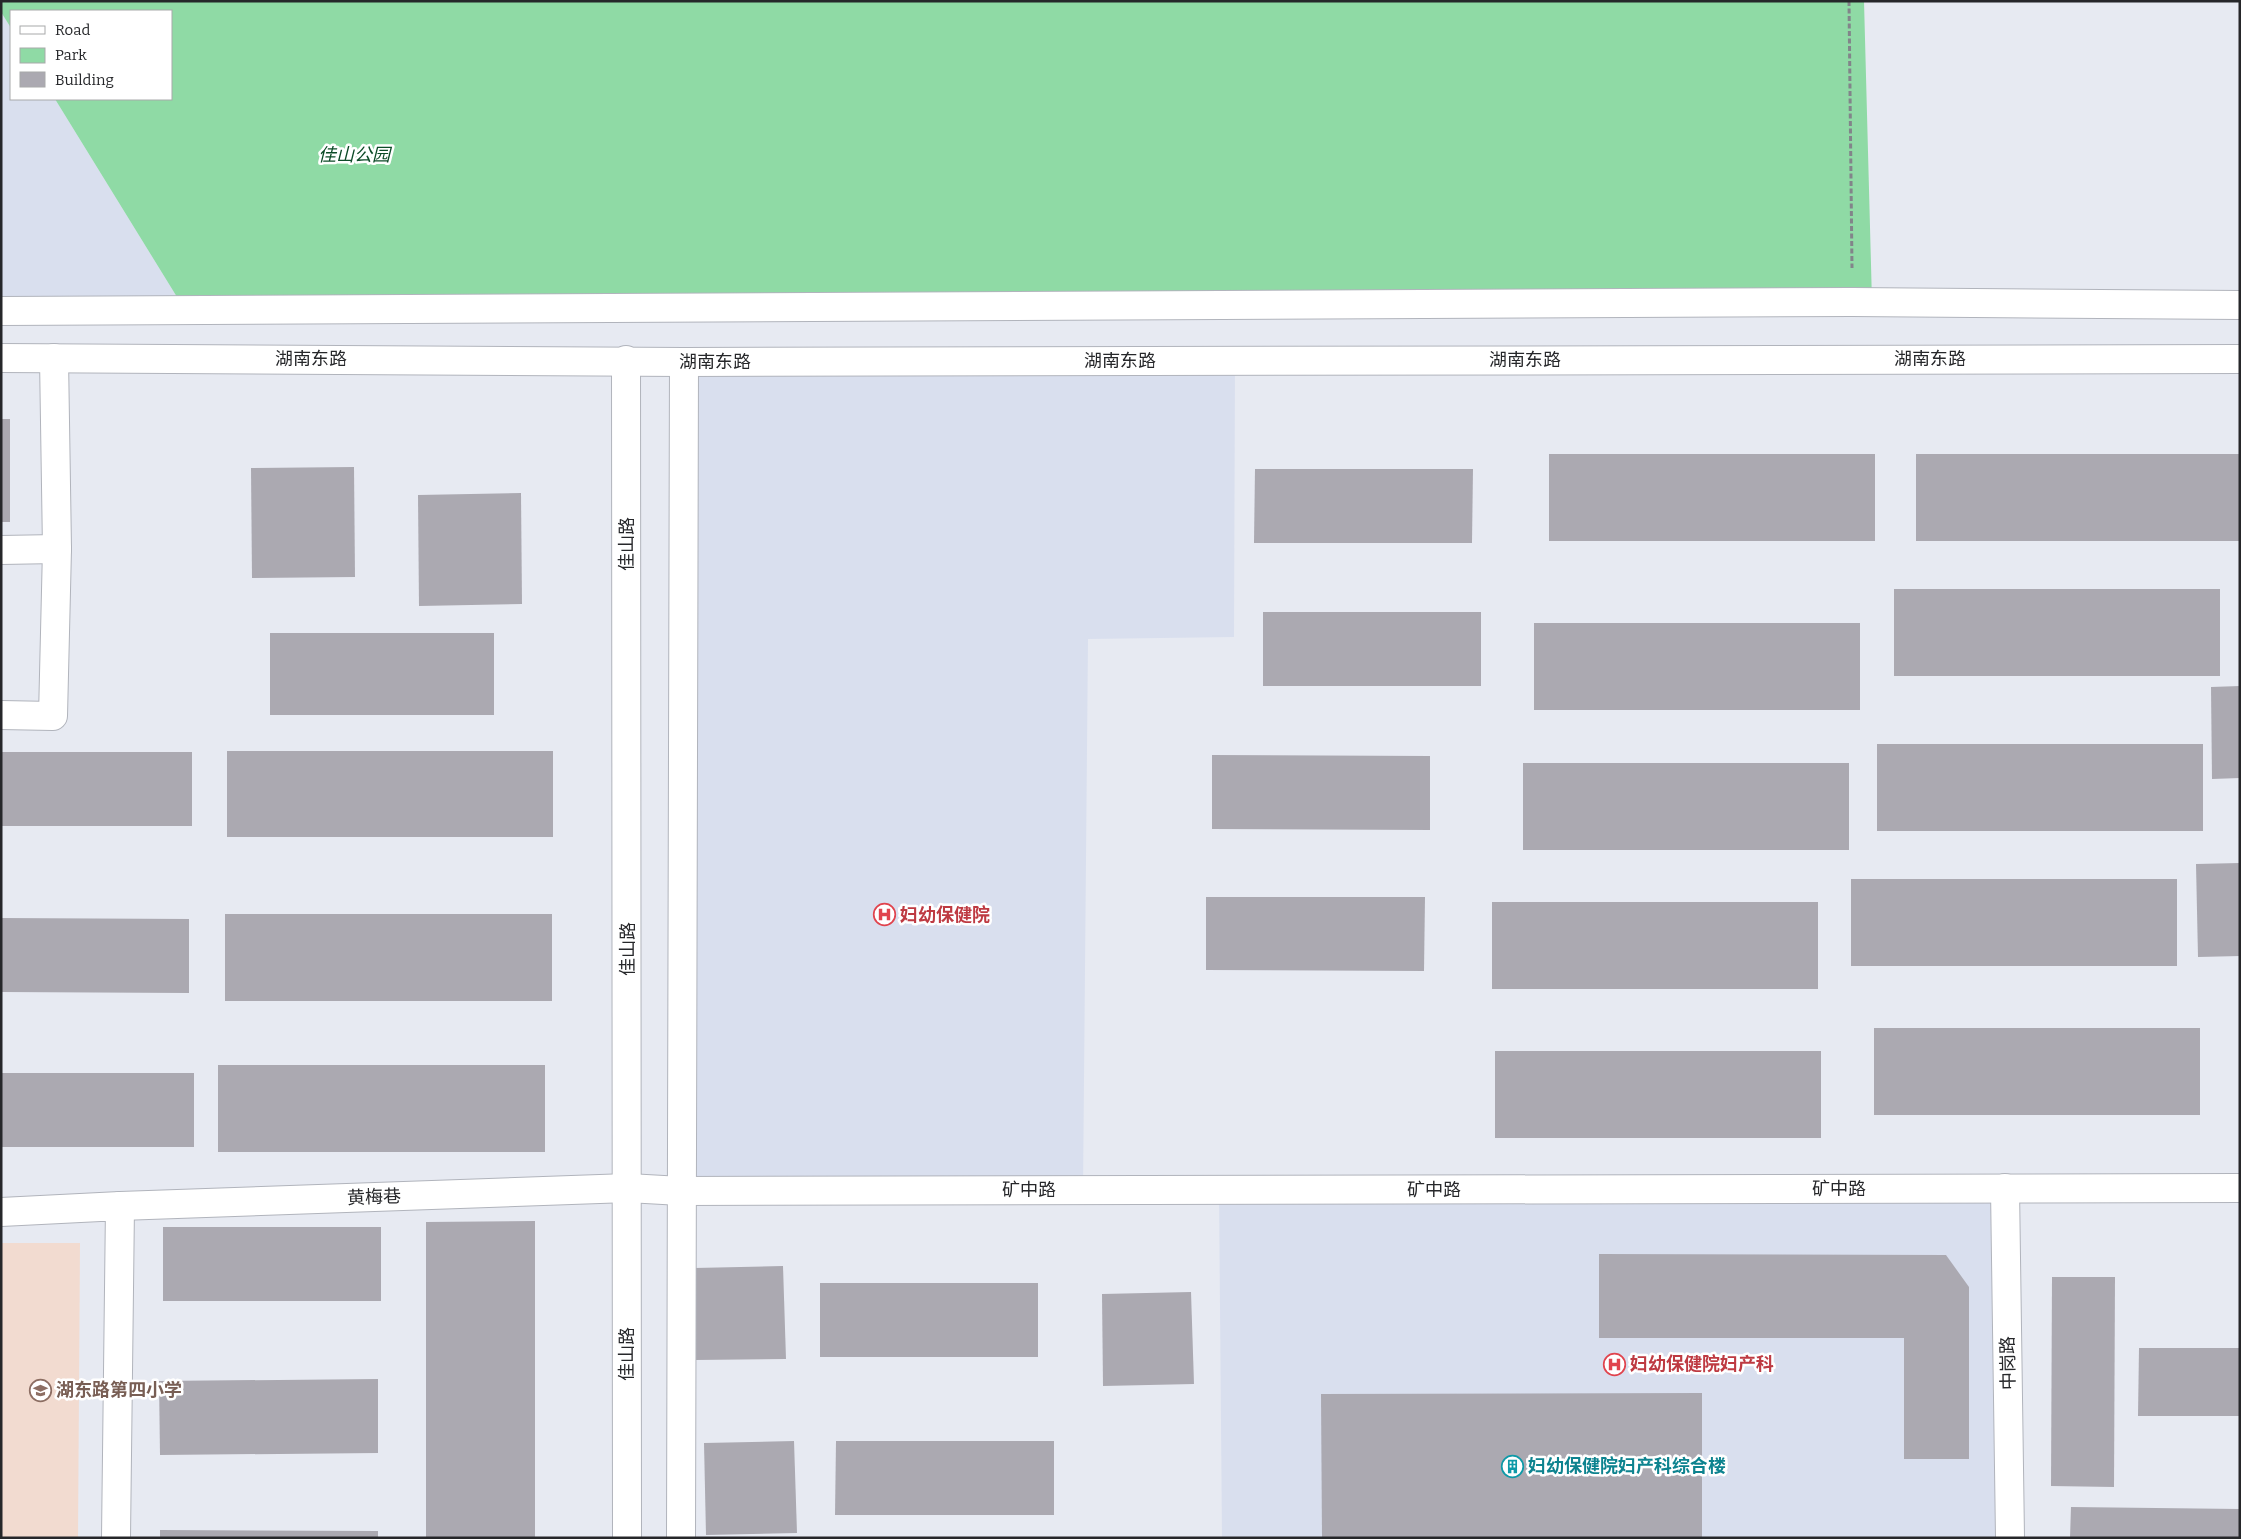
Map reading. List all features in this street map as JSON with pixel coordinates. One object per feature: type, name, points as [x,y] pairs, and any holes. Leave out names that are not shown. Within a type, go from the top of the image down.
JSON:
[{"type":"street","points":[[1,311],[1852,302],[2240,305]]},
{"type":"street","name":"湖南东路","points":[[1,358],[626,360],[684,362],[2240,359]]},
{"type":"street","points":[[1,715],[53,716],[57,550],[54,358]]},
{"type":"street","name":"佳山路","points":[[626,360],[627,1538]]},
{"type":"street","points":[[681,1538],[684,362]]},
{"type":"street","points":[[1,550],[57,550]]},
{"type":"street","name":"矿中路","points":[[628,1188],[681,1191],[2240,1188]]},
{"type":"street","name":"黄梅巷","points":[[1,1212],[628,1188]]},
{"type":"street","name":"中岗路","points":[[2005,1188],[2010,1538]]},
{"type":"street","points":[[116,1538],[120,1206]]},
{"type":"path","points":[[1849,1],[1852,302]]},
{"type":"shaded area","points":[[1,12],[10,26],[10,100],[56,100],[185,310],[1,312]]},
{"type":"shaded area","name":"妇幼保健院","points":[[1235,361],[1234,637],[1088,639],[1083,1190],[681,1191],[684,362]]},
{"type":"shaded area","name":"妇幼保健院妇产科","points":[[2005,1188],[2010,1538],[1222,1538],[1219,1190]]},
{"type":"shaded area","name":"湖东路第四小学","points":[[1,1243],[80,1243],[78,1538],[1,1538]]},
{"type":"green space","name":"佳山公园","points":[[1,1],[1864,1],[1872,302],[185,310],[56,100],[172,100],[172,10],[10,10],[10,26],[1,12]]},
{"type":"building","points":[[1,419],[10,419],[10,522],[1,522]]},
{"type":"building","points":[[1549,454],[1875,454],[1875,541],[1549,541]]},
{"type":"building","points":[[1916,454],[2240,454],[2240,541],[1916,541]]},
{"type":"building","points":[[354,467],[355,577],[252,578],[251,468]]},
{"type":"building","points":[[1255,469],[1473,469],[1472,543],[1254,543]]},
{"type":"building","points":[[521,493],[522,604],[419,606],[418,495]]},
{"type":"building","points":[[1894,589],[2220,589],[2220,676],[1894,676]]},
{"type":"building","points":[[1263,612],[1481,612],[1481,686],[1263,686]]},
{"type":"building","points":[[1534,623],[1860,623],[1860,710],[1534,710]]},
{"type":"building","points":[[270,633],[494,633],[494,715],[270,715]]},
{"type":"building","points":[[2240,686],[2240,778],[2212,779],[2211,687]]},
{"type":"building","points":[[1877,744],[2203,744],[2203,831],[1877,831]]},
{"type":"building","points":[[227,751],[553,751],[553,837],[227,837]]},
{"type":"building","points":[[1,752],[192,752],[192,826],[1,826]]},
{"type":"building","points":[[1212,755],[1430,756],[1430,830],[1212,829]]},
{"type":"building","points":[[1523,763],[1849,763],[1849,850],[1523,850]]},
{"type":"building","points":[[2240,863],[2240,956],[2198,957],[2196,864]]},
{"type":"building","points":[[1851,879],[2177,879],[2177,966],[1851,966]]},
{"type":"building","points":[[1206,897],[1425,897],[1424,971],[1206,970]]},
{"type":"building","points":[[1492,902],[1818,902],[1818,989],[1492,989]]},
{"type":"building","points":[[225,914],[552,914],[552,1001],[225,1001]]},
{"type":"building","points":[[1,918],[189,919],[189,993],[1,992]]},
{"type":"building","points":[[1874,1028],[2200,1028],[2200,1115],[1874,1115]]},
{"type":"building","points":[[1495,1051],[1821,1051],[1821,1138],[1495,1138]]},
{"type":"building","points":[[218,1065],[545,1065],[545,1152],[218,1152]]},
{"type":"building","points":[[1,1073],[194,1073],[194,1147],[1,1147]]},
{"type":"building","points":[[535,1221],[535,1538],[426,1538],[426,1222]]},
{"type":"building","points":[[163,1227],[381,1227],[381,1301],[163,1301]]},
{"type":"building","points":[[1599,1254],[1946,1255],[1969,1287],[1969,1459],[1904,1459],[1904,1338],[1599,1338]]},
{"type":"building","points":[[783,1266],[786,1359],[695,1360],[694,1268]]},
{"type":"building","points":[[2052,1277],[2115,1277],[2114,1487],[2051,1486]]},
{"type":"building","points":[[820,1283],[1038,1283],[1038,1357],[820,1357]]},
{"type":"building","points":[[1191,1292],[1194,1384],[1103,1386],[1102,1294]]},
{"type":"building","points":[[2139,1348],[2240,1348],[2240,1416],[2138,1416]]},
{"type":"building","points":[[378,1379],[378,1453],[160,1455],[159,1381]]},
{"type":"building","name":"妇幼保健院妇产科综合楼","points":[[1702,1393],[1702,1538],[1322,1538],[1321,1394]]},
{"type":"building","points":[[794,1441],[797,1533],[706,1535],[704,1443]]},
{"type":"building","points":[[836,1441],[1054,1441],[1054,1515],[835,1515]]},
{"type":"building","points":[[2071,1507],[2240,1509],[2240,1538],[2070,1538]]},
{"type":"building","points":[[160,1530],[378,1531],[378,1538],[160,1538]]},
{"type":"place","name":"妇幼保健院","points":[[884,915]]},
{"type":"place","name":"妇幼保健院妇产科","points":[[1614,1364]]},
{"type":"place","name":"湖东路第四小学","points":[[40,1390]]},
{"type":"place","name":"妇幼保健院妇产科综合楼","points":[[1512,1466]]}]
